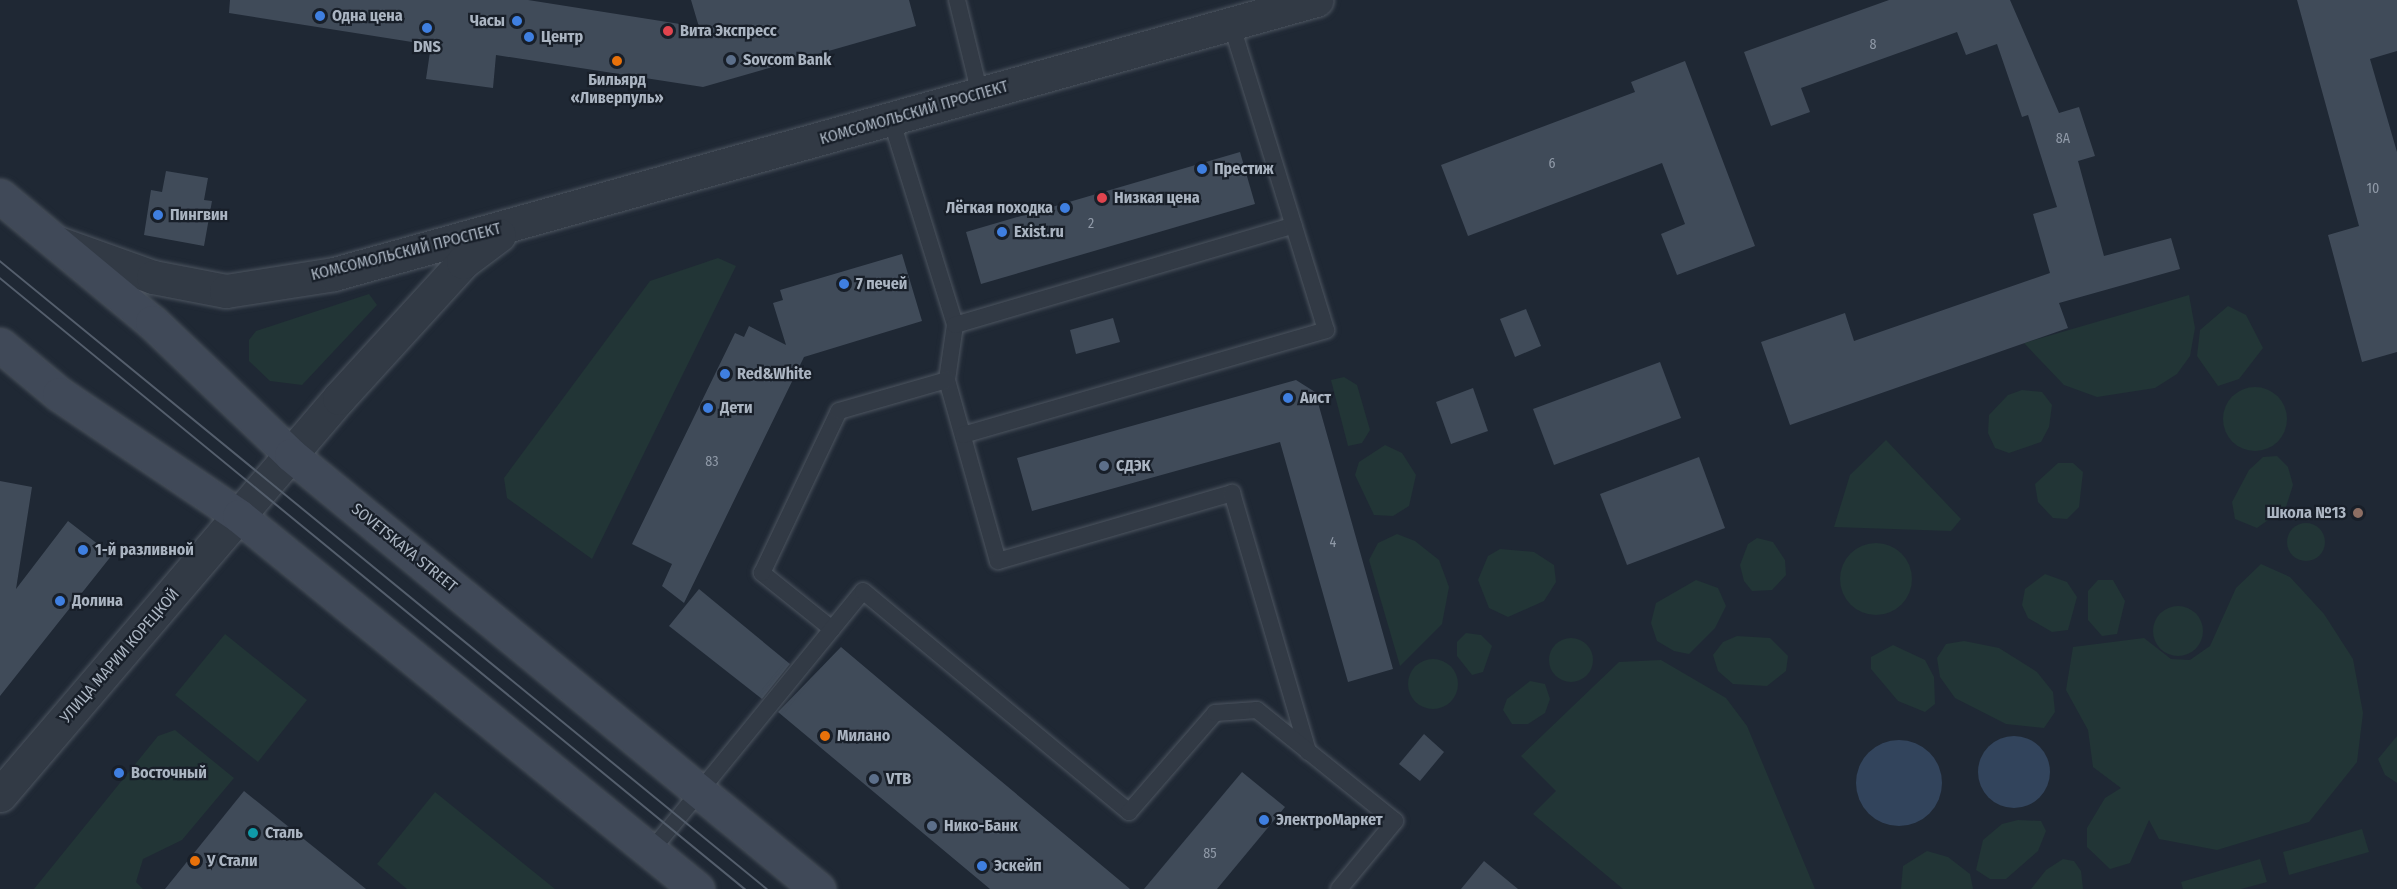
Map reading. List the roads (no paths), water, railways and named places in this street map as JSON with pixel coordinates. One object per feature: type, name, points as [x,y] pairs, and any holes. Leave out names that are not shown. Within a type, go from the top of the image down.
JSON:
[{"type":"main road","name":"SOVETSKAYA STREET","points":[[0,196],[152,322],[291,455],[818,889]]},
{"type":"main road","points":[[0,345],[59,394],[239,516],[697,889]]},
{"type":"street","name":"КОМСОМОЛЬСКИЙ ПРОСПЕКТ","points":[[56,242],[153,277],[226,291],[334,274],[1316,0]]},
{"type":"street","name":"КОМСОМОЛЬСКИЙ ПРОСПЕКТ","points":[[239,516],[463,262],[512,225]]},
{"type":"street","name":"УЛИЦА МАРИИ КОРЕЦКОЙ","points":[[0,795],[239,516]]},
{"type":"lane","points":[[957,0],[980,94]]},
{"type":"lane","points":[[963,435],[1326,330],[1231,24]]},
{"type":"lane","points":[[891,119],[955,325],[947,380],[998,561],[1232,493],[1308,752]]},
{"type":"lane","points":[[955,325],[1294,225]]},
{"type":"lane","points":[[832,629],[762,573],[839,411],[947,380]]},
{"type":"lane","points":[[651,852],[863,591],[1129,812],[1215,713],[1257,710],[1395,821],[1339,889]]},
{"type":"water","points":[[2014,736],[2028,739],[2040,746],[2047,758],[2050,772],[2047,786],[2040,798],[2028,805],[2014,808],[2000,805],[1988,798],[1981,786],[1978,772],[1981,758],[1988,746],[2000,739]]},
{"type":"water","points":[[1891,740],[1907,740],[1930,752],[1939,766],[1942,783],[1939,800],[1930,814],[1907,826],[1891,826],[1875,819],[1863,807],[1856,791],[1856,775],[1863,759],[1875,747]]},
{"type":"tram line","points":[[0,261],[767,889]]},
{"type":"tram line","points":[[0,278],[745,889]]},
{"type":"place","name":"Одна цена","points":[[320,16]]},
{"type":"place","name":"Часы","points":[[517,21]]},
{"type":"place","name":"DNS","points":[[427,28]]},
{"type":"place","name":"Вита Экспресс","points":[[668,31]]},
{"type":"place","name":"Центр","points":[[529,37]]},
{"type":"place","name":"Sovcom Bank","points":[[731,60]]},
{"type":"place","name":"Бильярд «Ливерпуль»","points":[[617,61]]},
{"type":"place","name":"Престиж","points":[[1202,169]]},
{"type":"place","name":"Низкая цена","points":[[1102,198]]},
{"type":"place","name":"Лёгкая походка","points":[[1065,208]]},
{"type":"place","name":"Пингвин","points":[[158,215]]},
{"type":"place","name":"Exist.ru","points":[[1002,232]]},
{"type":"place","name":"7 печей","points":[[844,284]]},
{"type":"place","name":"Red&White","points":[[725,374]]},
{"type":"place","name":"Аист","points":[[1288,398]]},
{"type":"place","name":"Дети","points":[[708,408]]},
{"type":"place","name":"СДЭК","points":[[1104,466]]},
{"type":"place","name":"Школа №13","points":[[2358,513]]},
{"type":"place","name":"1-й разливной","points":[[83,550]]},
{"type":"place","name":"Долина","points":[[60,601]]},
{"type":"place","name":"Милано","points":[[825,736]]},
{"type":"place","name":"Восточный","points":[[119,773]]},
{"type":"place","name":"VTB","points":[[874,779]]},
{"type":"place","name":"ЭлектроМаркет","points":[[1264,820]]},
{"type":"place","name":"Нико-Банк","points":[[932,826]]},
{"type":"place","name":"Сталь","points":[[253,833]]},
{"type":"place","name":"У Стали","points":[[195,861]]},
{"type":"place","name":"Эскейп","points":[[982,866]]}]
